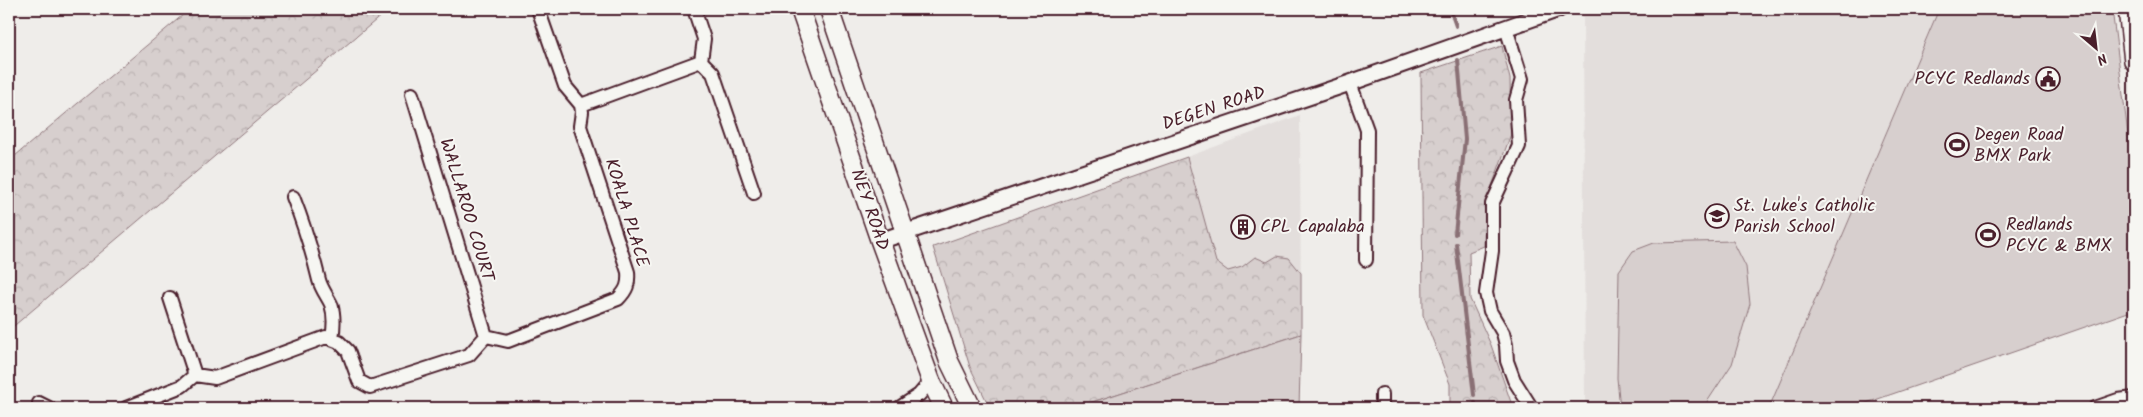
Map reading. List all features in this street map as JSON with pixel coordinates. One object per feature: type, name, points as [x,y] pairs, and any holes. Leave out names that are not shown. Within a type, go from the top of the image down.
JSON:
[{"type":"main road","name":"NEY ROAD","points":[[800,9],[880,241],[931,381],[944,408]]},
{"type":"main road","name":"NEY ROAD","points":[[829,9],[949,361],[972,408]]},
{"type":"main road","points":[[2128,9],[2134,61]]},
{"type":"street","points":[[538,9],[565,86],[581,105],[701,61]]},
{"type":"street","points":[[694,9],[704,39],[701,61]]},
{"type":"street","name":"DEGEN ROAD","points":[[880,241],[1350,83],[1559,9]]},
{"type":"street","points":[[1506,28],[1522,79],[1516,100],[1518,146],[1492,204],[1492,251],[1486,292],[1490,311],[1503,333],[1507,361],[1514,380],[1531,407]]},
{"type":"street","points":[[701,61],[713,73],[754,193]]},
{"type":"street","points":[[1350,83],[1367,130],[1366,260]]},
{"type":"street","name":"WALLAROO COURT","points":[[412,94],[486,336]]},
{"type":"street","name":"KOALA PLACE","points":[[486,336],[508,340],[618,299],[626,292],[628,272],[580,126],[581,105]]},
{"type":"street","points":[[293,197],[306,229],[317,265],[319,282],[331,304],[334,318],[332,339]]},
{"type":"street","points":[[170,298],[195,375]]},
{"type":"street","points":[[126,408],[182,386],[195,375],[215,378],[326,337],[339,342],[348,352],[359,381],[370,387],[469,355],[486,336]]},
{"type":"street","points":[[899,408],[919,395],[931,381]]},
{"type":"street","points":[[1382,394],[1382,408]]},
{"type":"street","points":[[2095,408],[2118,400],[2134,398]]},
{"type":"shaded area","name":"St. Luke's Catholic Parish School","points":[[1603,9],[1939,9],[1769,408],[1585,408],[1583,15]]},
{"type":"shaded area","points":[[1300,115],[1301,334],[1216,362],[1187,157]]},
{"type":"green space","points":[[190,9],[389,9],[9,330],[9,161]]},
{"type":"green space","name":"Redlands PCYC & BMX","points":[[1939,9],[2112,9],[2130,150],[2134,160],[2134,310],[1852,408],[1769,408]]},
{"type":"green space","points":[[1502,46],[1510,79],[1511,134],[1485,205],[1484,246],[1469,252],[1470,299],[1491,345],[1513,408],[1450,408],[1450,384],[1423,315],[1421,73]]},
{"type":"green space","points":[[1187,157],[1216,262],[1228,271],[1242,267],[1255,257],[1267,262],[1277,256],[1289,258],[1301,273],[1301,334],[1074,408],[990,408],[970,367],[933,247]]},
{"type":"green space","points":[[1733,241],[1746,267],[1750,304],[1732,364],[1703,408],[1620,408],[1617,378],[1619,271],[1633,251],[1654,243]]},
{"type":"green space","points":[[1301,334],[1299,408],[1074,408]]},
{"type":"waterway","points":[[1450,9],[1456,26]]},
{"type":"waterway","points":[[1455,234],[1465,139],[1458,60]]},
{"type":"waterway","points":[[1456,244],[1474,395]]},
{"type":"waterway","points":[[1475,403],[1476,408]]},
{"type":"place","name":"PCYC Redlands","points":[[2048,79]]},
{"type":"place","name":"Degen Road BMX Park","points":[[1957,145]]},
{"type":"place","name":"St. Luke's Catholic Parish School","points":[[1717,216]]},
{"type":"place","name":"CPL Capalaba","points":[[1243,227]]},
{"type":"place","name":"Redlands PCYC & BMX","points":[[1988,235]]}]
